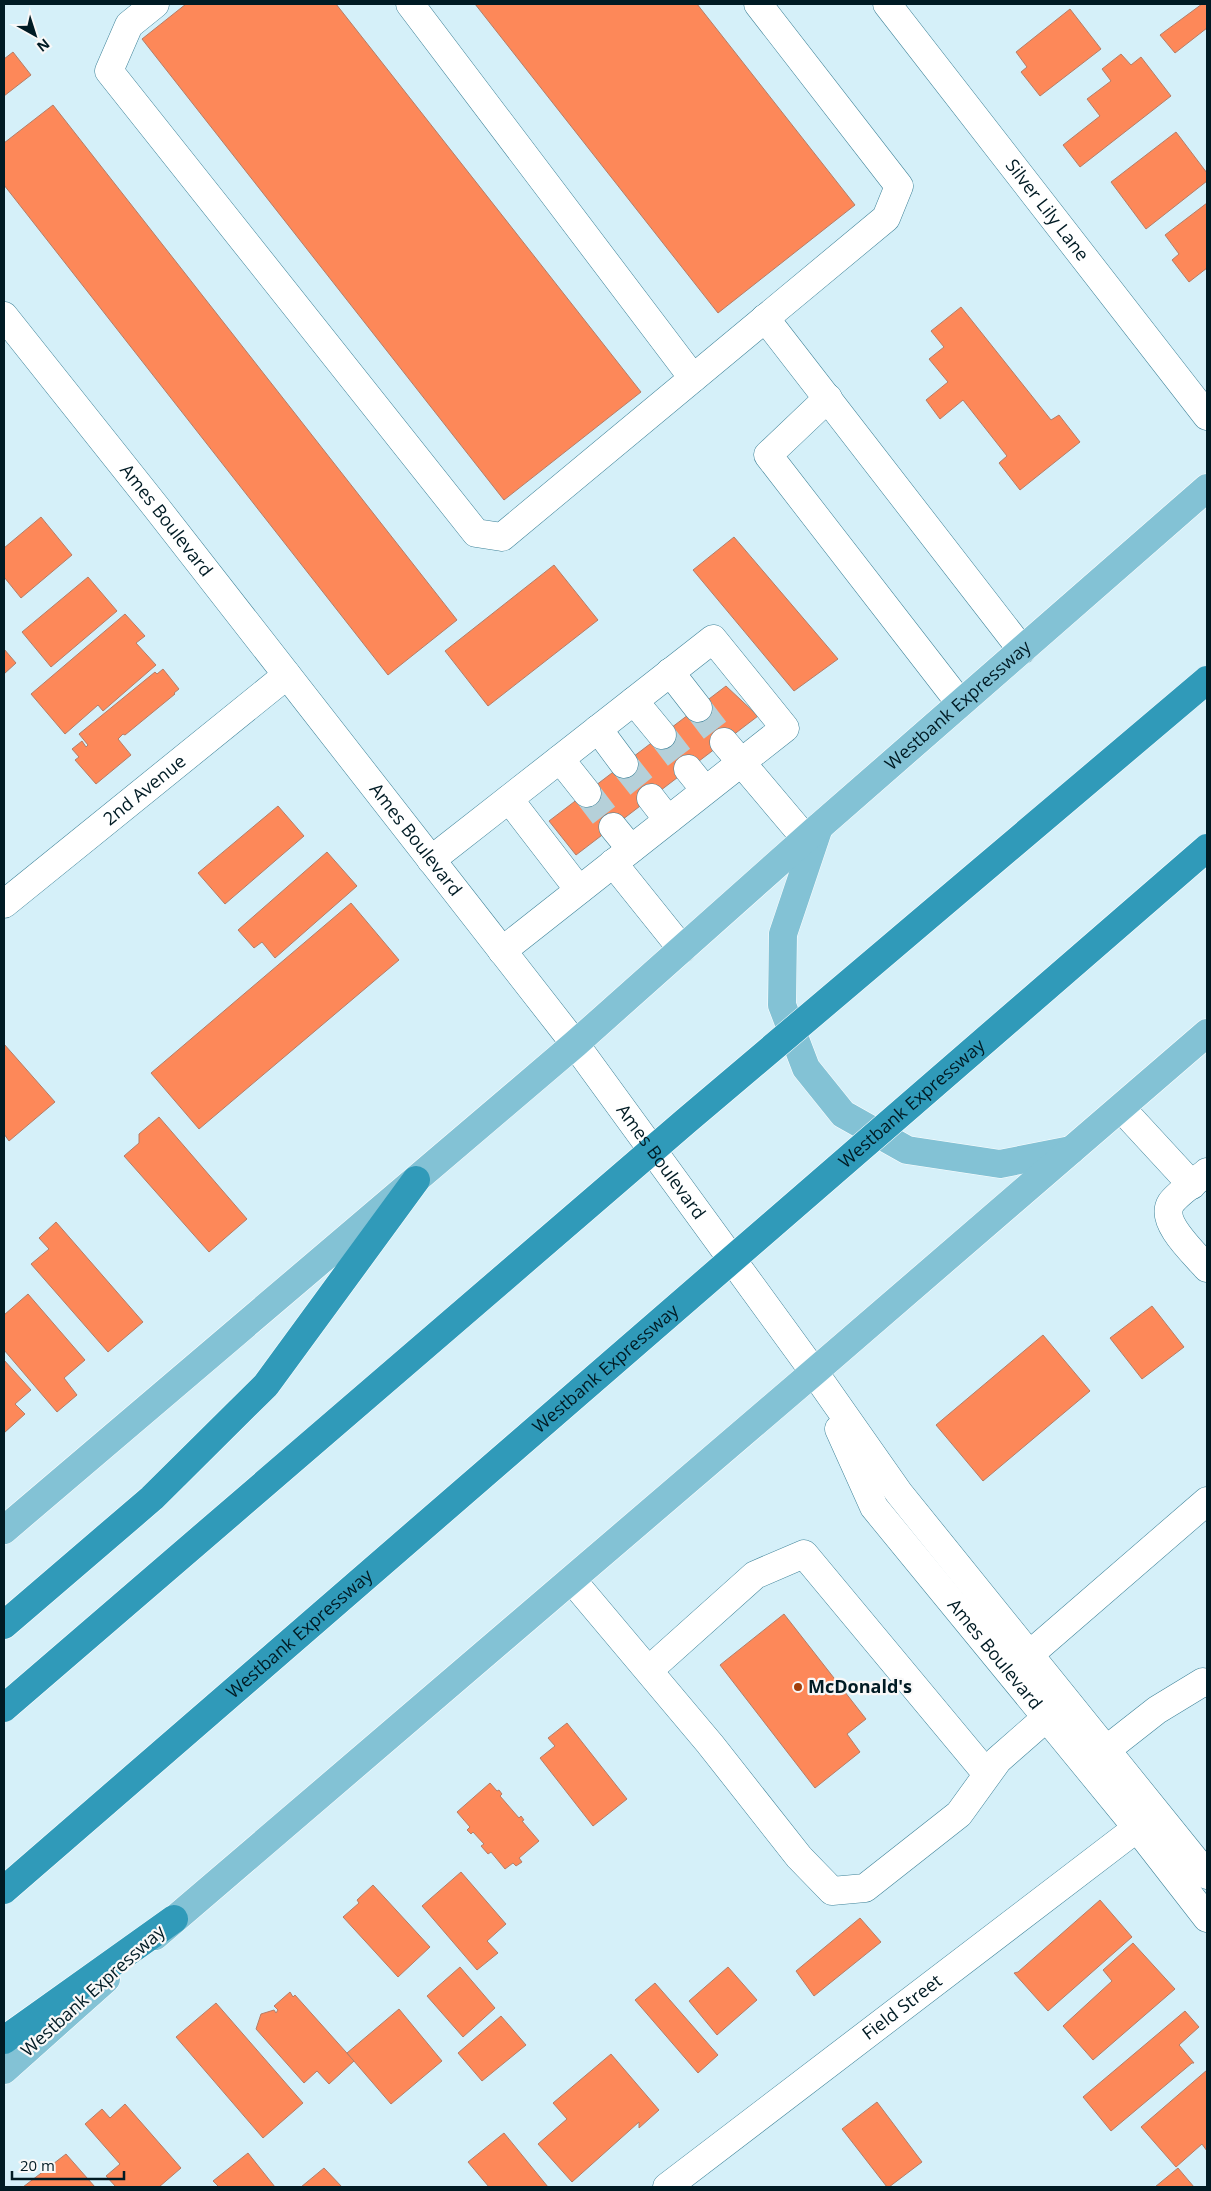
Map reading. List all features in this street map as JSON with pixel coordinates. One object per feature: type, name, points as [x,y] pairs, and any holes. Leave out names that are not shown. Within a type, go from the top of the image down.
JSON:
[{"type":"highway","points":[[4,1708],[686,1121],[1207,680]]},
{"type":"highway","name":"Westbank Expressway","points":[[4,1890],[1207,848]]},
{"type":"highway","points":[[4,1625],[152,1498],[266,1386],[416,1180]]},
{"type":"highway","points":[[4,2040],[174,1919]]},
{"type":"main road","name":"Westbank Expressway","points":[[4,1530],[575,1044],[813,832],[1207,488]]},
{"type":"main road","points":[[813,832],[784,934],[782,1005],[806,1068],[843,1114],[907,1150],[1000,1164],[1073,1150]]},
{"type":"main road","name":"Westbank Expressway","points":[[4,2070],[174,1919],[572,1580],[1207,1033]]},
{"type":"street","points":[[155,4],[129,25],[110,72],[476,533],[502,537],[886,218],[899,186],[758,4]]},
{"type":"street","points":[[410,4],[693,378]]},
{"type":"street","name":"Silver Lily Lane","points":[[887,4],[1207,416]]},
{"type":"street","points":[[765,318],[1022,650]]},
{"type":"street","name":"Ames Boulevard","points":[[7,327],[287,675],[575,1044],[814,1372],[899,1493],[1207,1876]]},
{"type":"street","points":[[828,398],[768,455],[960,703]]},
{"type":"street","points":[[431,860],[712,639],[785,728],[733,752],[705,790],[502,951]]},
{"type":"street","points":[[670,672],[698,708]]},
{"type":"street","name":"2nd Avenue","points":[[4,904],[287,675]]},
{"type":"street","points":[[634,701],[662,735]]},
{"type":"street","points":[[598,729],[624,764]]},
{"type":"street","points":[[733,752],[813,832]]},
{"type":"street","points":[[560,759],[587,793]]},
{"type":"street","points":[[688,770],[705,790]]},
{"type":"street","points":[[651,798],[668,820]]},
{"type":"street","points":[[508,800],[579,890]]},
{"type":"street","points":[[614,827],[622,856],[682,949]]},
{"type":"street","points":[[1121,1108],[1200,1179],[1172,1203],[1169,1213],[1170,1224],[1207,1268]]},
{"type":"street","name":"Ames Boulevard","points":[[814,1372],[874,1508],[1047,1717],[1207,1918]]},
{"type":"street","points":[[1030,1655],[1207,1501]]},
{"type":"street","points":[[649,1670],[755,1575],[804,1554],[987,1774]]},
{"type":"street","points":[[572,1580],[716,1751],[799,1857],[832,1890],[865,1888],[959,1814],[998,1760],[1047,1717]]},
{"type":"street","points":[[1106,1750],[1157,1710],[1203,1682],[1207,1682]]},
{"type":"street","name":"Field Street","points":[[667,2187],[1137,1828]]},
{"type":"building","points":[[186,4],[336,4],[641,392],[504,500],[142,39]]},
{"type":"building","points":[[475,4],[697,4],[855,205],[718,313]]},
{"type":"building","points":[[1202,4],[1207,4],[1207,28],[1175,53],[1160,35]]},
{"type":"building","points":[[1070,9],[1101,49],[1040,96],[1021,72],[1027,67],[1016,52]]},
{"type":"building","points":[[13,52],[31,75],[4,96],[4,59]]},
{"type":"building","points":[[1121,54],[1131,65],[1141,57],[1171,96],[1080,167],[1063,145],[1100,116],[1087,99],[1111,81],[1102,69]]},
{"type":"building","points":[[53,105],[457,620],[388,675],[4,185],[4,143]]},
{"type":"building","points":[[1176,132],[1207,173],[1207,181],[1146,229],[1111,182]]},
{"type":"building","points":[[1207,203],[1207,268],[1189,282],[1172,260],[1179,254],[1165,235]]},
{"type":"building","points":[[961,307],[1051,420],[1059,415],[1080,442],[1020,490],[999,463],[1007,456],[963,400],[940,419],[926,400],[948,382],[929,359],[944,347],[931,331]]},
{"type":"building","points":[[41,517],[72,555],[21,598],[4,577],[4,548]]},
{"type":"building","points":[[734,537],[838,659],[794,691],[693,570]]},
{"type":"building","points":[[554,565],[598,620],[488,706],[445,651]]},
{"type":"building","points":[[88,577],[117,611],[51,667],[22,632]]},
{"type":"building","points":[[125,614],[145,636],[136,643],[156,665],[103,711],[98,705],[65,734],[31,694]]},
{"type":"building","points":[[4,649],[16,663],[4,674]]},
{"type":"building","points":[[163,669],[179,689],[118,739],[131,755],[96,784],[75,760],[79,757],[72,749],[82,741],[86,747],[88,745],[79,734],[155,672],[157,674]]},
{"type":"building","points":[[726,686],[758,716],[576,855],[549,821]]},
{"type":"building","points":[[278,806],[304,836],[225,904],[198,873]]},
{"type":"building","points":[[327,852],[357,886],[275,958],[262,942],[254,948],[238,930]]},
{"type":"building","points":[[351,903],[399,960],[199,1129],[151,1073]]},
{"type":"building","points":[[4,1044],[55,1102],[9,1141],[4,1134]]},
{"type":"building","points":[[159,1117],[247,1219],[209,1252],[124,1156],[139,1143],[139,1134]]},
{"type":"building","points":[[56,1222],[143,1322],[108,1352],[31,1264],[49,1249],[39,1238]]},
{"type":"building","points":[[28,1294],[85,1360],[64,1378],[77,1395],[57,1412],[4,1350],[4,1315]]},
{"type":"building","points":[[1152,1306],[1184,1347],[1142,1379],[1110,1338]]},
{"type":"building","points":[[1043,1335],[1090,1391],[983,1481],[936,1425]]},
{"type":"building","points":[[4,1360],[31,1390],[15,1404],[25,1414],[4,1433]]},
{"type":"building","points":[[784,1614],[866,1719],[847,1734],[860,1752],[815,1788],[720,1665]]},
{"type":"building","points":[[567,1723],[627,1799],[593,1826],[540,1758],[555,1746],[548,1738]]},
{"type":"building","points":[[490,1783],[497,1791],[499,1790],[502,1794],[500,1796],[519,1818],[521,1816],[524,1820],[522,1821],[539,1841],[519,1858],[522,1862],[516,1866],[513,1863],[505,1869],[491,1852],[488,1854],[481,1846],[484,1844],[473,1832],[471,1834],[467,1830],[470,1827],[457,1812]]},
{"type":"building","points":[[461,1872],[506,1924],[487,1941],[498,1953],[477,1970],[422,1906]]},
{"type":"building","points":[[373,1885],[430,1947],[398,1977],[343,1917],[359,1903],[357,1900]]},
{"type":"building","points":[[1100,1900],[1132,1937],[1048,2011],[1014,1973],[1018,1972]]},
{"type":"building","points":[[860,1918],[881,1942],[814,1996],[796,1971]]},
{"type":"building","points":[[1133,1943],[1175,1989],[1093,2060],[1063,2026],[1112,1981],[1103,1970]]},
{"type":"building","points":[[460,1967],[495,2008],[463,2037],[427,1996]]},
{"type":"building","points":[[728,1967],[757,2000],[717,2035],[689,2001]]},
{"type":"building","points":[[655,1983],[718,2055],[698,2073],[635,2000]]},
{"type":"building","points":[[290,1992],[293,1997],[295,1995],[354,2061],[329,2084],[317,2071],[304,2083],[256,2029],[261,2014],[274,2010],[276,2013],[278,2010],[274,2006]]},
{"type":"building","points":[[216,2003],[303,2103],[263,2138],[176,2037]]},
{"type":"building","points":[[399,2009],[442,2061],[391,2104],[347,2053]]},
{"type":"building","points":[[1185,2011],[1199,2027],[1179,2045],[1194,2063],[1111,2131],[1083,2097]]},
{"type":"building","points":[[501,2016],[526,2045],[482,2081],[458,2053]]},
{"type":"building","points":[[611,2054],[659,2110],[639,2128],[639,2122],[572,2182],[538,2144],[567,2119],[553,2103]]},
{"type":"building","points":[[1207,2070],[1207,2151],[1202,2144],[1176,2167],[1141,2127]]},
{"type":"building","points":[[877,2102],[922,2162],[889,2187],[887,2187],[842,2129]]},
{"type":"building","points":[[125,2104],[181,2168],[159,2187],[116,2187],[106,2176],[120,2164],[85,2124],[102,2109],[110,2118]]},
{"type":"building","points":[[504,2133],[548,2187],[489,2187],[468,2162]]},
{"type":"building","points":[[248,2153],[275,2187],[219,2187],[213,2181]]},
{"type":"building","points":[[66,2154],[95,2187],[23,2187]]},
{"type":"building","points":[[324,2168],[342,2187],[301,2187]]},
{"type":"building","points":[[1178,2168],[1194,2187],[1155,2187]]},
{"type":"tunnel","points":[[698,708],[724,742]]},
{"type":"tunnel","points":[[662,735],[688,769]]},
{"type":"tunnel","points":[[624,764],[651,798]]},
{"type":"tunnel","points":[[587,793],[613,827]]},
{"type":"place","name":"McDonald's","points":[[798,1687]]}]
